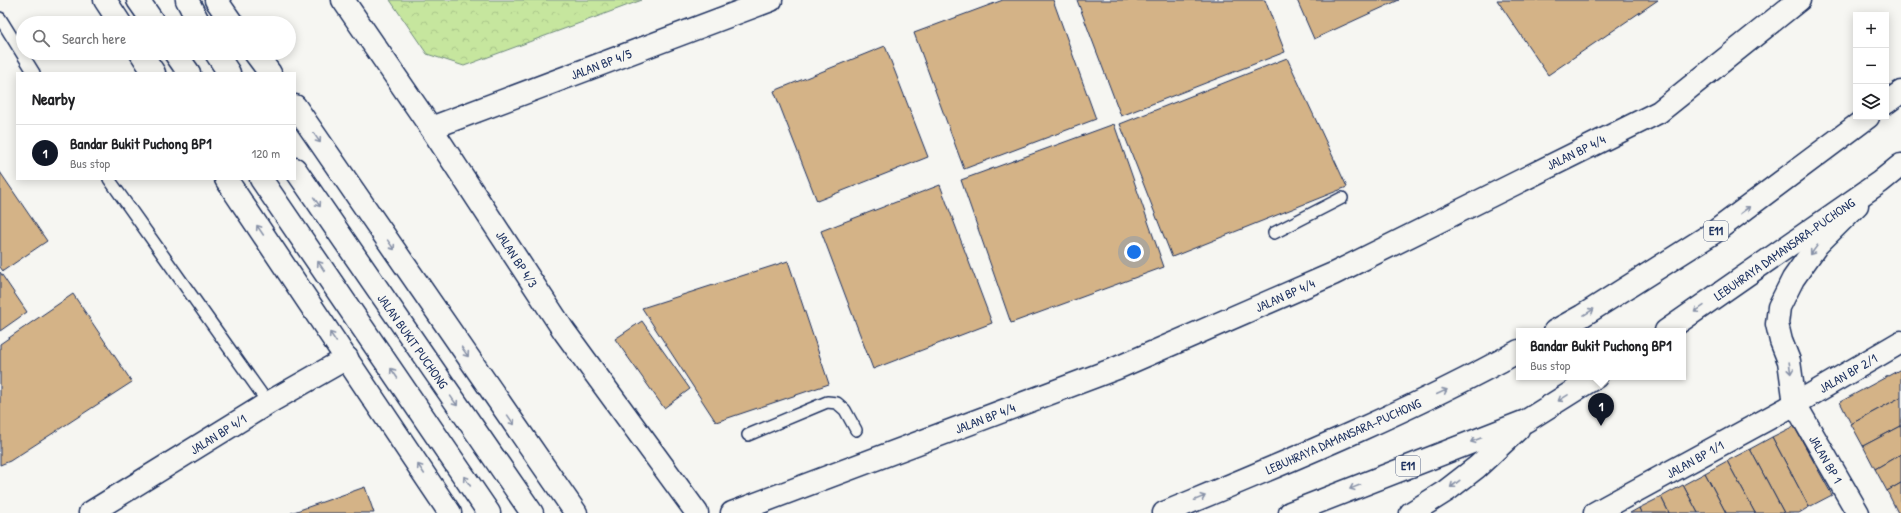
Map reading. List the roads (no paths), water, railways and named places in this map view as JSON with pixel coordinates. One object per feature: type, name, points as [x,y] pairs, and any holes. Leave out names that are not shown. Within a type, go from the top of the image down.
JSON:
[{"type":"main road","points":[[105,0],[115,16]]},
{"type":"main road","points":[[138,0],[149,16]]},
{"type":"main road","points":[[187,0],[196,16]]},
{"type":"main road","points":[[216,0],[227,16]]},
{"type":"main road","name":"JALAN BP 4/3","points":[[343,0],[431,128],[564,331],[697,513]]},
{"type":"main road","name":"JALAN BP 4/5","points":[[431,128],[771,0]]},
{"type":"main road","name":"JALAN BP 4/4","points":[[732,513],[1117,368],[1333,274],[1660,112],[1799,0]]},
{"type":"main road","points":[[146,60],[153,72]]},
{"type":"main road","points":[[180,60],[188,72]]},
{"type":"main road","points":[[260,60],[269,72]]},
{"type":"main road","points":[[1889,101],[1901,92]]},
{"type":"main road","points":[[296,107],[576,513]]},
{"type":"main road","name":"E11","points":[[1560,328],[1582,316],[1713,233],[1864,120]]},
{"type":"main road","name":"LEBUHRAYA DAMANSARA–PUCHONG","points":[[1670,328],[1901,166]]},
{"type":"main road","name":"JALAN BUKIT PUCHONG","points":[[296,171],[532,513]]},
{"type":"main road","points":[[227,180],[450,513]]},
{"type":"main road","points":[[262,180],[489,513]]},
{"type":"main road","points":[[1795,404],[1789,361],[1780,341],[1777,324],[1779,308],[1793,279],[1817,245],[1880,182]]},
{"type":"main road","name":"JALAN BP 2/1","points":[[1795,404],[1901,342]]},
{"type":"main road","name":"LEBUHRAYA DAMANSARA–PUCHONG","points":[[1164,513],[1302,456],[1463,382],[1516,353]]},
{"type":"main road","name":"JALAN BP 4/1","points":[[90,513],[268,404],[347,358]]},
{"type":"main road","name":"E11","points":[[1290,513],[1526,421],[1591,380]]},
{"type":"main road","name":"JALAN BP 1/1","points":[[1595,513],[1795,404]]},
{"type":"main road","name":"JALAN BP 1","points":[[1795,404],[1858,513]]},
{"type":"main road","points":[[1410,513],[1446,491],[1477,467],[1526,421]]},
{"type":"lane","points":[[0,18],[16,44]]},
{"type":"lane","points":[[26,60],[33,72]]},
{"type":"lane","points":[[110,180],[268,404]]},
{"type":"lane","points":[[1274,233],[1342,198]]},
{"type":"lane","points":[[748,434],[827,402],[837,403],[841,406],[856,430]]},
{"type":"place","name":"Bandar Bukit Puchong BP1","points":[[1601,426]]}]
